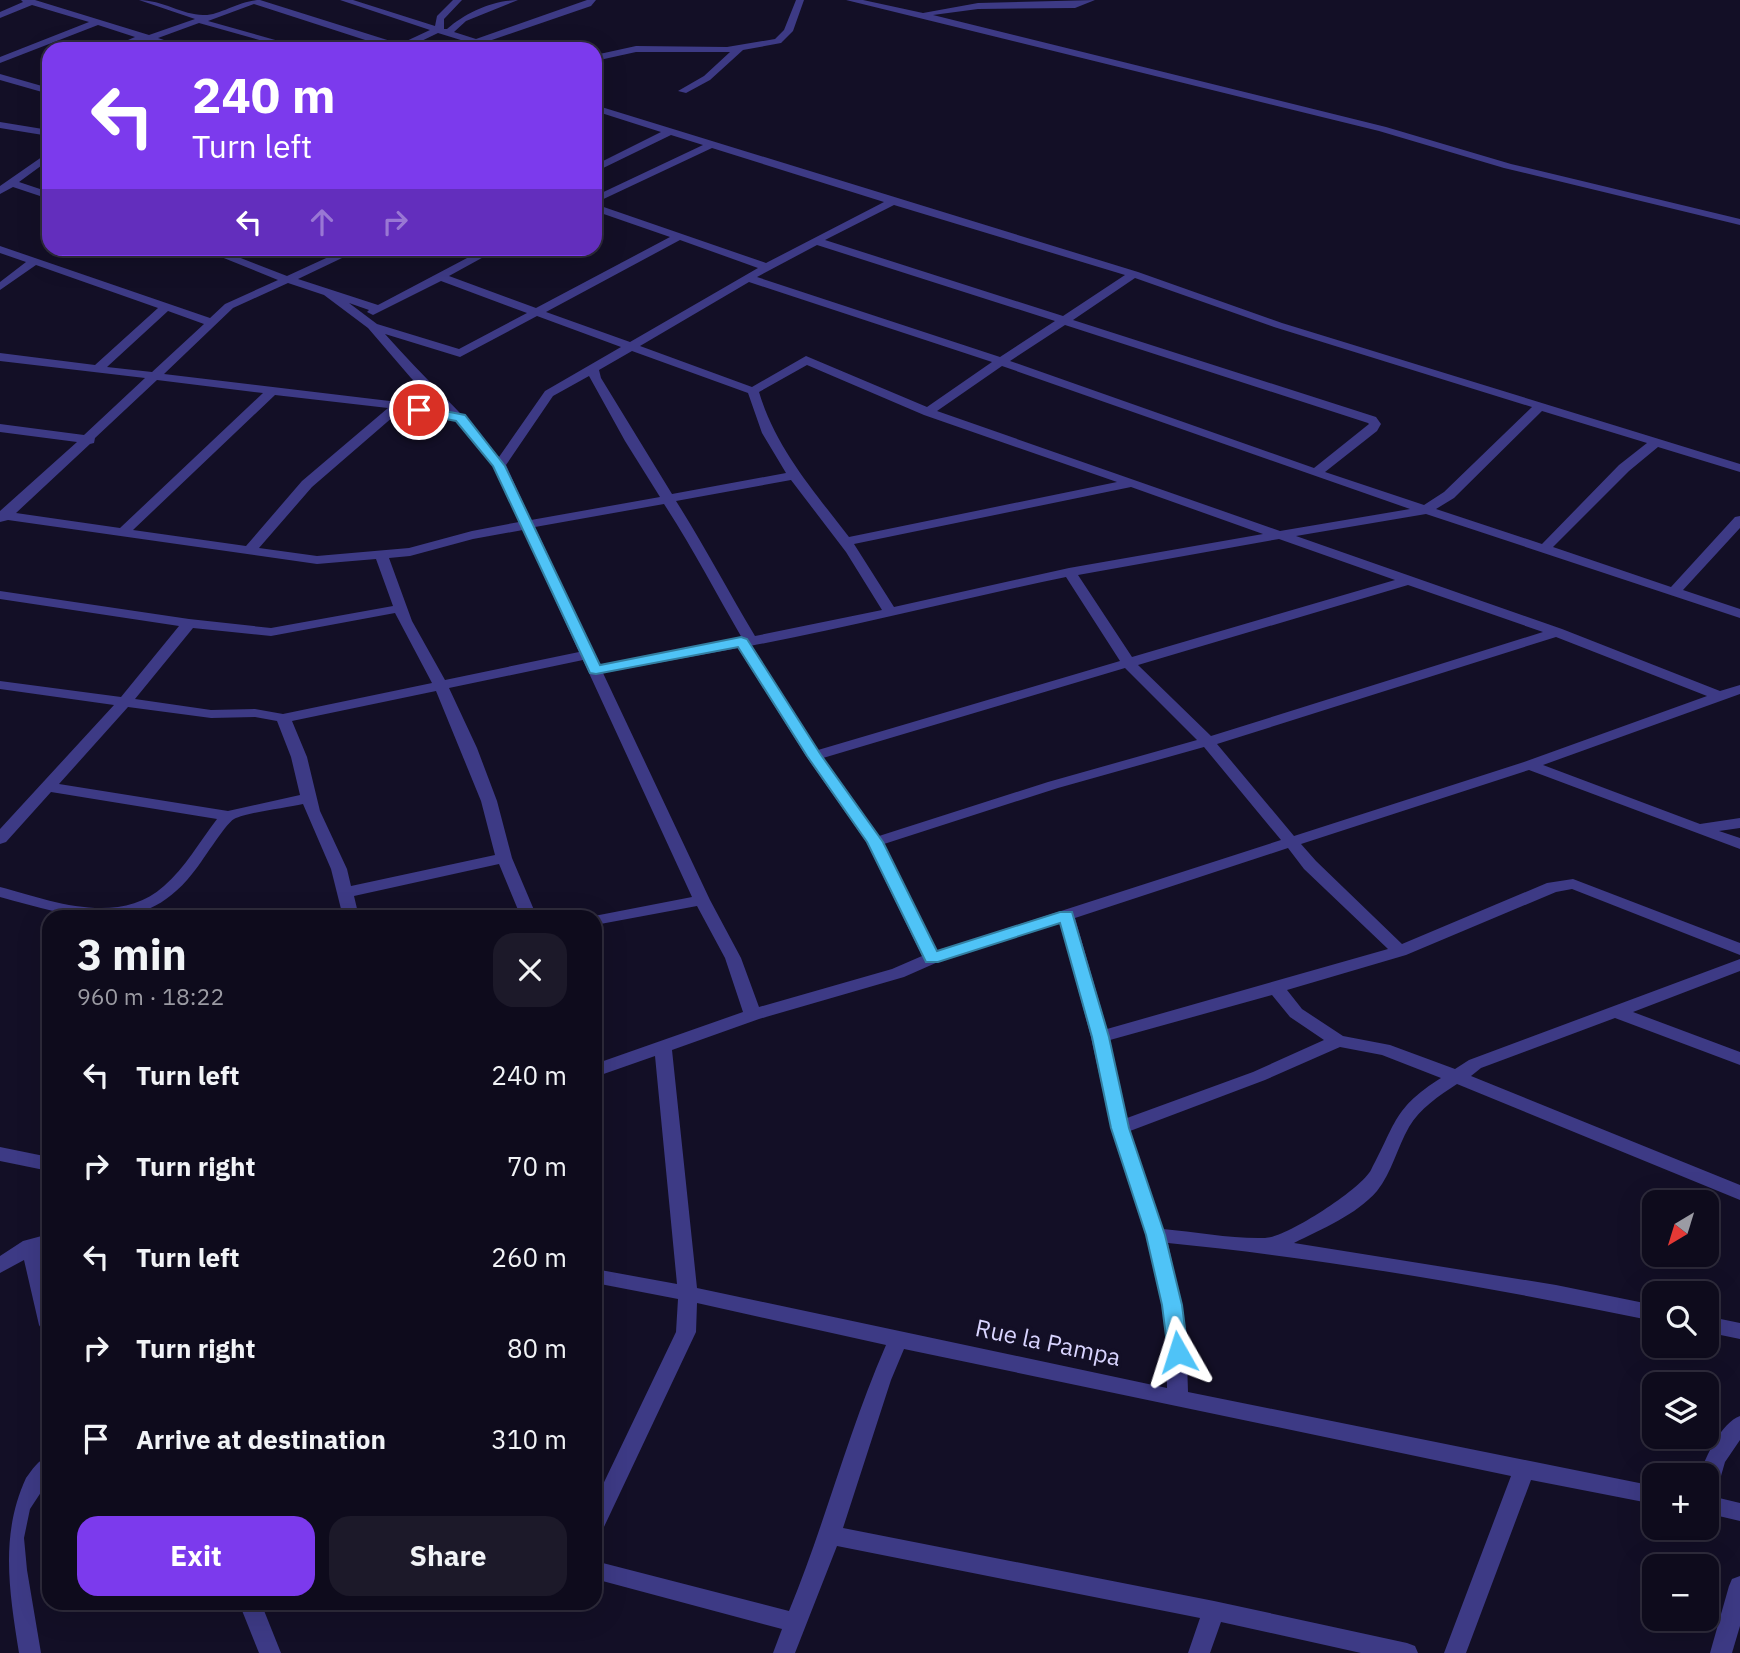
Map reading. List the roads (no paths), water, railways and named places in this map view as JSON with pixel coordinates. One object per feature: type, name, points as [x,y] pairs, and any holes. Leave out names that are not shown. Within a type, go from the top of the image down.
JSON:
[{"type":"street","points":[[143,0],[278,42]]},
{"type":"street","points":[[133,42],[203,20],[252,0],[381,42]]},
{"type":"street","points":[[344,0],[477,42],[516,30],[592,0]]},
{"type":"street","points":[[443,31],[440,18],[458,0]]},
{"type":"street","points":[[418,42],[463,19],[514,0]]},
{"type":"street","points":[[602,56],[636,49],[740,48],[778,41],[788,31],[800,0]]},
{"type":"street","points":[[850,0],[918,14],[1382,129],[1508,166],[1740,222]]},
{"type":"street","points":[[918,14],[978,6],[1075,5],[1091,0]]},
{"type":"street","points":[[0,15],[29,1],[163,42]]},
{"type":"street","points":[[960,25],[978,6]]},
{"type":"street","points":[[46,42],[98,22]]},
{"type":"street","points":[[0,60],[42,44]]},
{"type":"street","points":[[684,91],[707,78],[740,48]]},
{"type":"street","points":[[0,77],[42,89]]},
{"type":"street","points":[[602,110],[1134,274],[1278,325],[1740,468]]},
{"type":"street","points":[[602,115],[609,112]]},
{"type":"street","points":[[0,125],[42,132]]},
{"type":"street","points":[[602,166],[671,131]]},
{"type":"street","points":[[602,198],[711,145]]},
{"type":"street","points":[[0,191],[42,160]]},
{"type":"street","points":[[12,183],[42,194]]},
{"type":"street","points":[[499,466],[549,394],[766,267],[894,201]]},
{"type":"street","points":[[602,210],[766,267]]},
{"type":"street","points":[[372,326],[460,353],[678,237]]},
{"type":"street","points":[[817,241],[1064,322],[1364,415],[1372,420],[1375,424],[1373,428],[1316,473]]},
{"type":"street","points":[[0,249],[210,322]]},
{"type":"street","points":[[225,256],[379,309]]},
{"type":"street","points":[[2,517],[90,440],[154,375],[229,306],[341,256]]},
{"type":"street","points":[[362,317],[443,278],[481,256]]},
{"type":"street","points":[[0,287],[34,261]]},
{"type":"street","points":[[928,412],[996,362],[1064,322],[1134,274]]},
{"type":"street","points":[[443,278],[753,391]]},
{"type":"street","points":[[748,278],[917,332],[1316,473],[1740,614]]},
{"type":"street","points":[[327,292],[372,326],[415,376],[461,418],[499,466],[702,900],[733,958],[754,1015]]},
{"type":"street","points":[[99,368],[166,308]]},
{"type":"street","points":[[0,357],[398,406],[461,418]]},
{"type":"street","points":[[753,391],[806,360],[928,412],[1557,632],[1720,696]]},
{"type":"street","points":[[593,370],[595,379],[667,498],[746,641],[814,756],[875,842],[932,958]]},
{"type":"street","points":[[753,391],[758,415],[793,476],[845,542],[890,612]]},
{"type":"street","points":[[122,532],[271,392]]},
{"type":"street","points":[[250,551],[307,485],[398,406]]},
{"type":"street","points":[[596,670],[849,622],[1069,572],[1425,510],[1449,495],[1540,406]]},
{"type":"street","points":[[0,428],[90,440]]},
{"type":"street","points":[[1544,550],[1624,468],[1657,441]]},
{"type":"street","points":[[2,517],[317,560],[410,552],[472,535],[793,476]]},
{"type":"street","points":[[845,542],[1134,482]]},
{"type":"street","points":[[1673,593],[1740,520]]},
{"type":"street","points":[[382,556],[405,621],[440,684],[489,801],[504,858],[526,910]]},
{"type":"street","points":[[1069,572],[1130,664],[1206,741],[1290,842],[1400,951]]},
{"type":"street","points":[[814,756],[1409,580]]},
{"type":"street","points":[[0,595],[189,623],[271,632],[402,608]]},
{"type":"street","points":[[0,839],[124,703],[189,623]]},
{"type":"street","points":[[875,842],[1053,785],[1253,729],[1557,632]]},
{"type":"street","points":[[0,685],[211,714],[255,713],[283,718],[586,655]]},
{"type":"street","points":[[602,1069],[754,1015],[898,974],[932,958],[1529,765],[1740,689]]},
{"type":"street","points":[[283,718],[299,757],[308,798],[321,834],[339,869],[349,910]]},
{"type":"street","points":[[1529,765],[1740,844]]},
{"type":"street","points":[[49,787],[228,816],[308,798]]},
{"type":"street","points":[[130,910],[147,906],[169,891],[228,816]]},
{"type":"street","points":[[1696,829],[1740,823]]},
{"type":"street","points":[[345,893],[504,858]]},
{"type":"street","points":[[1100,1037],[1400,951],[1553,887],[1573,884],[1740,949]]},
{"type":"street","points":[[0,892],[76,910]]},
{"type":"street","points":[[602,919],[702,900]]},
{"type":"street","points":[[1066,916],[1100,1037],[1120,1128],[1156,1235],[1176,1329],[1178,1398]]},
{"type":"street","points":[[1270,1245],[1322,1219],[1367,1189],[1386,1163],[1409,1112],[1436,1089],[1475,1064],[1740,965]]},
{"type":"street","points":[[1276,988],[1296,1013],[1338,1041],[1384,1049],[1740,1193]]},
{"type":"street","points":[[1614,1011],[1740,1059]]},
{"type":"street","points":[[1120,1128],[1259,1076],[1338,1041]]},
{"type":"street","points":[[602,1508],[686,1332],[688,1292],[663,1048]]},
{"type":"street","points":[[0,1154],[42,1163]]},
{"type":"street","points":[[1156,1235],[1270,1245],[1556,1293],[1642,1311]]},
{"type":"street","points":[[0,1266],[40,1243],[42,1261]]},
{"type":"street","name":"Rue la Pampa","points":[[602,1277],[688,1292],[898,1340],[1524,1471],[1642,1492]]},
{"type":"street","points":[[1719,1327],[1740,1331]]},
{"type":"street","points":[[784,1653],[822,1558],[858,1457],[885,1368],[898,1340]]},
{"type":"street","points":[[1715,1463],[1740,1424]]},
{"type":"street","points":[[1455,1653],[1524,1471]]},
{"type":"street","points":[[30,1653],[14,1553],[14,1523],[23,1501],[42,1475]]},
{"type":"street","points":[[1719,1507],[1740,1512]]},
{"type":"street","points":[[829,1535],[1214,1611],[1407,1653]]},
{"type":"street","points":[[602,1572],[796,1623]]},
{"type":"street","points":[[1721,1653],[1740,1586]]},
{"type":"street","points":[[253,1610],[270,1653]]},
{"type":"street","points":[[1199,1653],[1214,1611]]}]
